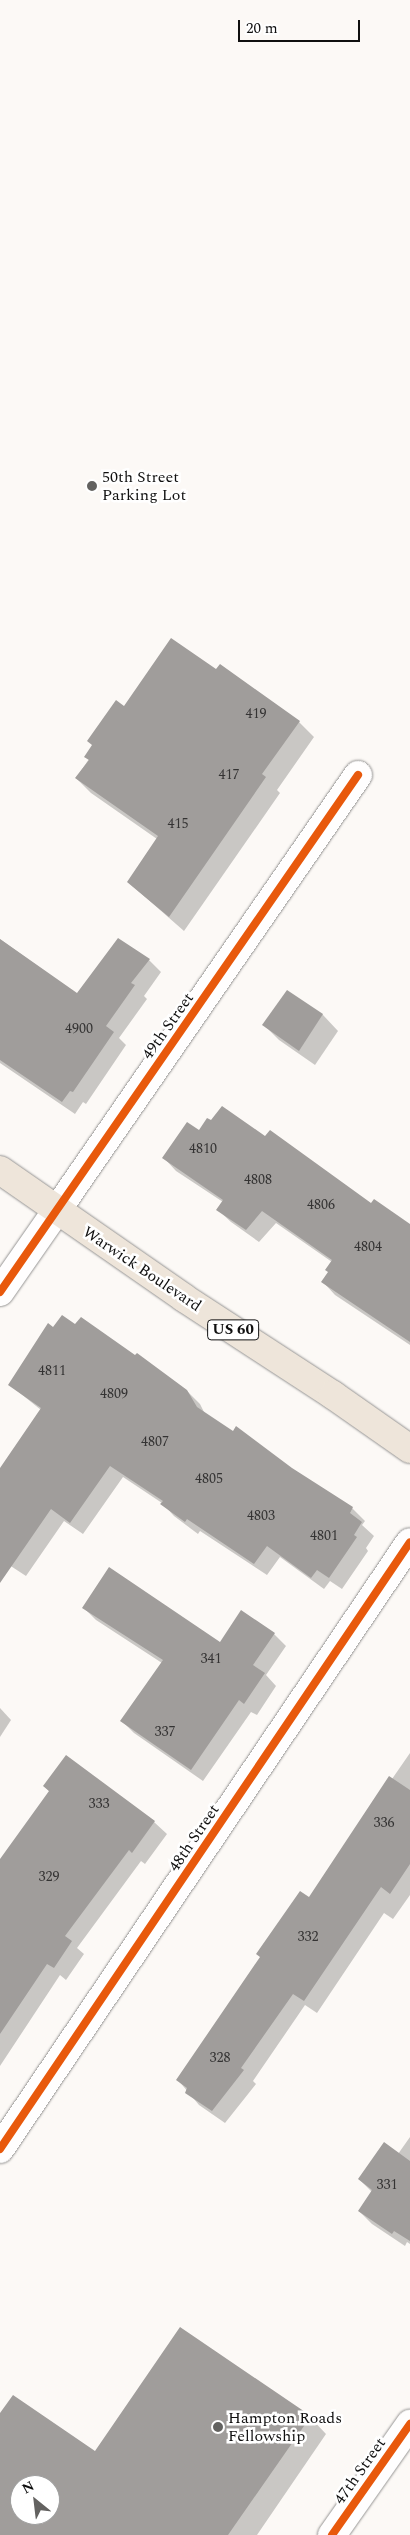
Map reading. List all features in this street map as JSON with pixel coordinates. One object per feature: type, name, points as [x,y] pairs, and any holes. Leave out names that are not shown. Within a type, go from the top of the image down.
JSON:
[{"type":"main road","name":"Warwick Boulevard","points":[[0,1170],[410,1449]]},
{"type":"street","name":"49th Street","points":[[0,1292],[358,775]]},
{"type":"street","name":"48th Street","points":[[0,2148],[410,1542]]},
{"type":"street","name":"47th Street","points":[[332,2535],[410,2424]]},
{"type":"building","points":[[171,638],[216,669],[220,664],[300,721],[262,774],[266,777],[169,917],[127,882],[158,836],[75,778],[89,760],[84,757],[92,745],[87,741],[116,700],[124,706]]},
{"type":"building","points":[[118,938],[150,959],[131,983],[135,985],[106,1026],[114,1032],[73,1092],[70,1091],[62,1102],[0,1060],[0,939],[77,993]]},
{"type":"building","points":[[287,990],[323,1014],[299,1051],[262,1025]]},
{"type":"building","points":[[222,1106],[265,1136],[270,1130],[371,1203],[374,1199],[410,1224],[410,1342],[321,1282],[328,1272],[325,1270],[332,1260],[262,1211],[246,1230],[216,1210],[223,1200],[162,1158],[187,1122],[199,1130],[207,1118],[211,1120]]},
{"type":"building","points":[[62,1315],[75,1324],[81,1317],[135,1355],[137,1353],[187,1390],[197,1407],[233,1431],[236,1426],[292,1468],[353,1507],[350,1513],[362,1522],[354,1535],[357,1537],[329,1578],[317,1570],[311,1578],[267,1546],[254,1564],[187,1519],[185,1522],[160,1504],[163,1501],[110,1466],[70,1523],[51,1509],[0,1583],[0,1468],[41,1408],[8,1385],[48,1323],[53,1327]]},
{"type":"building","points":[[109,1567],[220,1642],[241,1610],[275,1633],[253,1665],[265,1673],[244,1704],[239,1700],[191,1770],[120,1721],[163,1660],[82,1608]]},
{"type":"building","points":[[66,1755],[155,1821],[132,1853],[129,1850],[65,1936],[72,1941],[54,1968],[47,1964],[0,2034],[0,1859],[49,1791],[43,1786]]},
{"type":"building","points":[[389,1776],[410,1790],[410,1864],[390,1894],[381,1887],[304,2001],[293,1994],[241,2068],[244,2070],[212,2111],[185,2093],[187,2088],[176,2080],[260,1957],[256,1954],[300,1891],[309,1897]]},
{"type":"building","points":[[384,2142],[410,2161],[410,2241],[394,2231],[392,2234],[358,2211],[372,2190],[358,2179]]},
{"type":"building","name":"Hampton Roads Fellowship","points":[[180,2327],[311,2416],[228,2535],[0,2535],[0,2413],[13,2395],[95,2451]]},
{"type":"cycle path","points":[[0,1292],[358,775]]},
{"type":"cycle path","points":[[0,2149],[410,1542]]},
{"type":"cycle path","points":[[332,2535],[410,2424]]},
{"type":"place","name":"50th Street Parking Lot","points":[[92,486]]},
{"type":"place","name":"Hampton Roads Fellowship","points":[[218,2427]]}]
